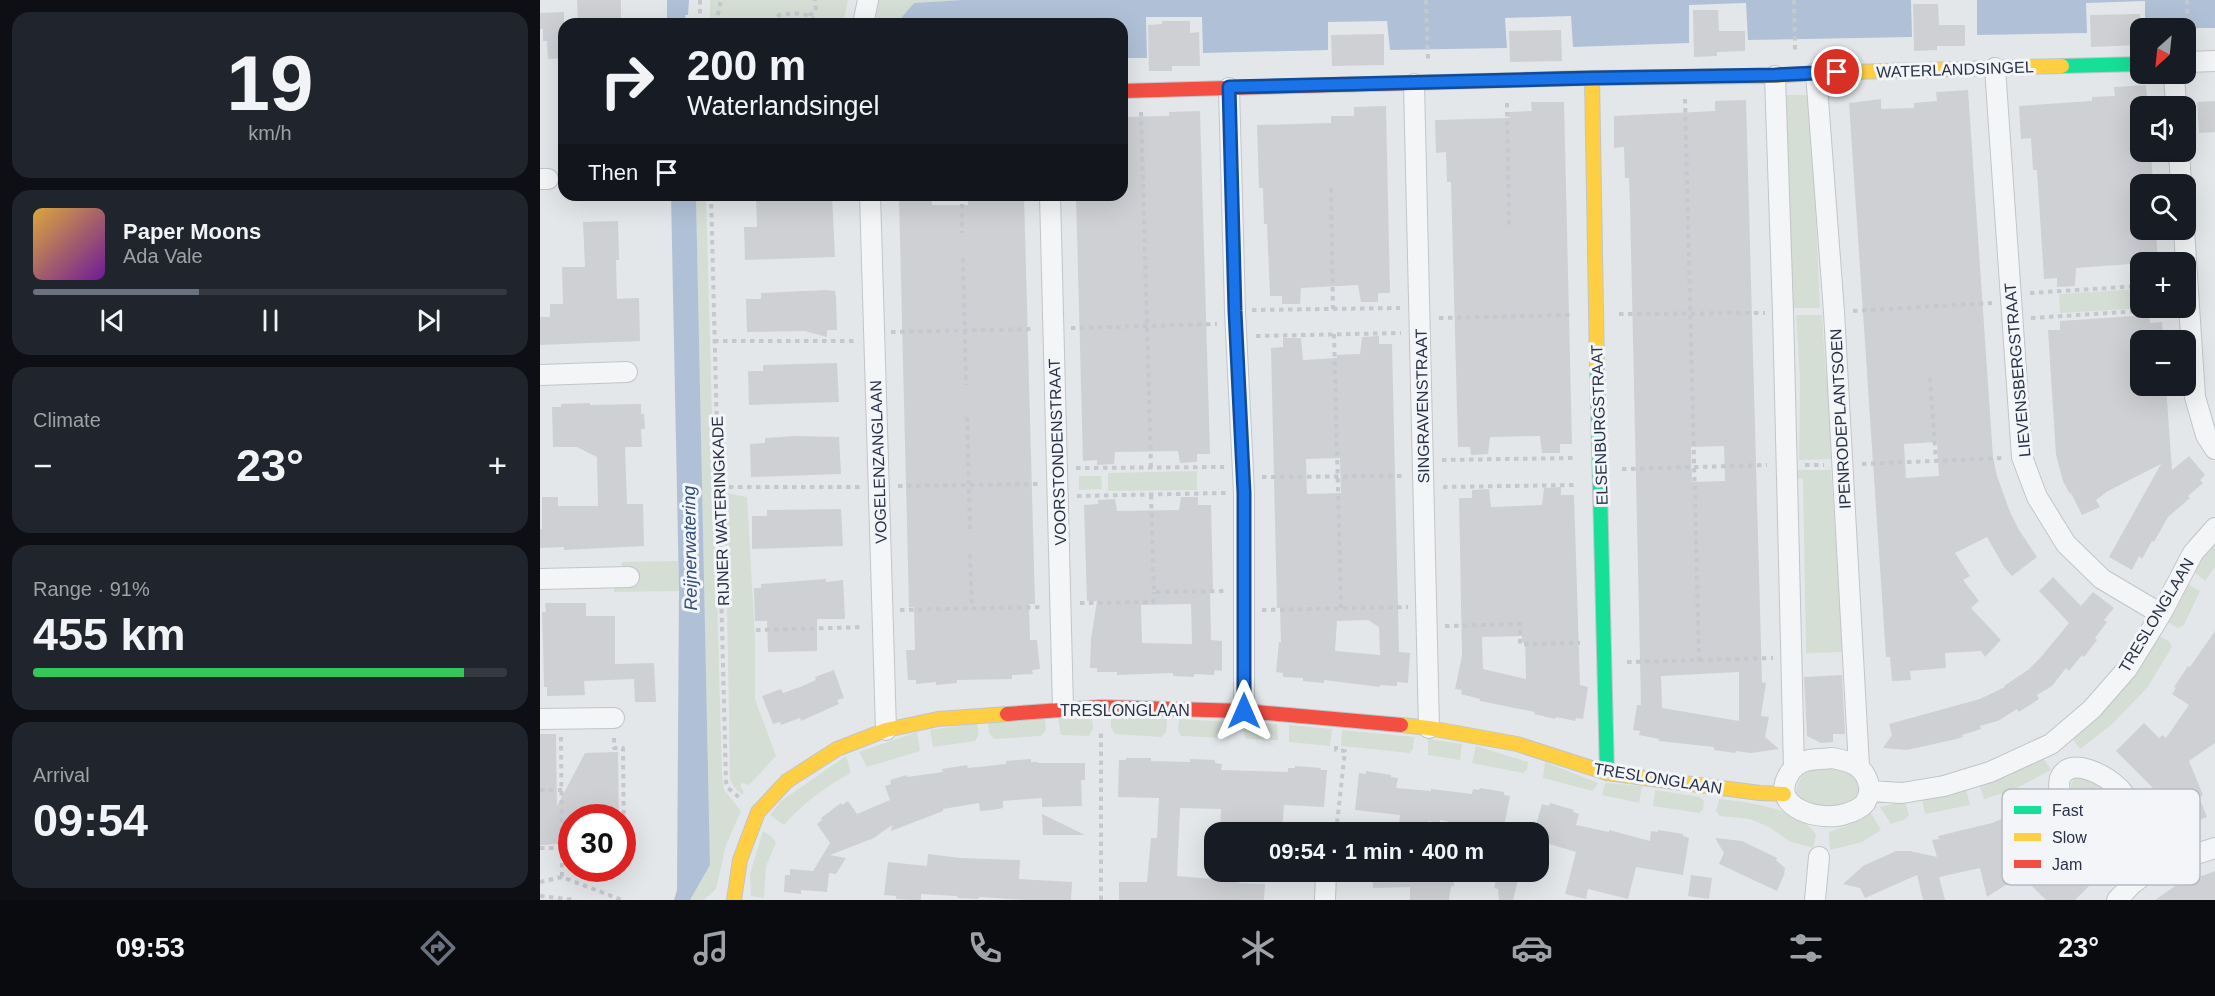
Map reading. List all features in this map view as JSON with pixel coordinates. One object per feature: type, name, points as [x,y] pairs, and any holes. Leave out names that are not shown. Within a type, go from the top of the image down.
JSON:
[{"type":"street","points":[[864,18],[868,0]]},
{"type":"street","points":[[2196,62],[2215,61]]},
{"type":"street","name":"WATERLANDSINGEL","points":[[1128,90],[2130,64]]},
{"type":"street","name":"LIEVENSBERGSTRAAT","points":[[1995,68],[2022,457],[2037,497],[2066,544],[2102,579],[2161,615]]},
{"type":"street","name":"IPENRODEPLANTSOEN","points":[[1816,73],[1834,312],[1859,766]]},
{"type":"street","points":[[1775,75],[1794,768]]},
{"type":"street","name":"ELSENBURGSTRAAT","points":[[1592,78],[1595,314],[1607,773]]},
{"type":"street","name":"SINGRAVENSTRAAT","points":[[1414,84],[1429,728]]},
{"type":"street","points":[[1229,87],[1235,311],[1243,479],[1244,711]]},
{"type":"street","name":"VOGELENZANGLAAN","points":[[870,201],[886,730]]},
{"type":"street","name":"VOORSTONDENSTRAAT","points":[[1050,201],[1063,708]]},
{"type":"street","points":[[2190,318],[2195,397],[2206,435],[2215,449]]},
{"type":"street","points":[[540,375],[627,372]]},
{"type":"street","name":"TRESLONGLAAN","points":[[1870,790],[1902,793],[1944,786],[1990,772],[2051,744],[2092,709],[2127,669],[2161,615],[2193,553],[2215,528]]},
{"type":"street","points":[[540,579],[629,577]]},
{"type":"street","name":"TRESLONGLAAN","points":[[734,900],[740,860],[758,812],[787,782],[837,749],[886,730],[938,719],[1101,707],[1244,711],[1429,728],[1517,744],[1607,773],[1784,794]]},
{"type":"street","points":[[540,718],[614,718]]},
{"type":"street","points":[[2051,744],[2068,769]]},
{"type":"street","points":[[1832,758],[1859,766],[1867,774],[1870,790],[1865,802],[1854,811],[1836,817],[1821,817],[1801,811],[1789,802],[1784,794],[1784,783],[1794,768],[1808,760],[1832,758]]},
{"type":"street","points":[[2060,789],[2060,778],[2068,769],[2076,767],[2094,771],[2120,789]]},
{"type":"street","points":[[2200,853],[2215,848]]},
{"type":"street","points":[[1815,900],[1819,858]]},
{"type":"street","points":[[1325,900],[1326,882]]},
{"type":"street","points":[[2117,900],[2131,885]]},
{"type":"path","points":[[700,0],[700,18]]},
{"type":"path","points":[[717,18],[720,0]]},
{"type":"path","points":[[809,18],[816,11],[815,0]]},
{"type":"path","points":[[1426,0],[1428,49]]},
{"type":"path","points":[[1794,0],[1795,39]]},
{"type":"path","points":[[2187,0],[2188,18]]},
{"type":"path","points":[[777,18],[779,15],[797,12],[813,18]]},
{"type":"path","points":[[1684,93],[1699,661]]},
{"type":"path","points":[[1506,96],[1509,225]]},
{"type":"path","points":[[1141,106],[1150,467]]},
{"type":"path","points":[[1331,188],[1333,309]]},
{"type":"path","name":"RIJNER WATERINGKADE","points":[[711,201],[726,782],[728,788],[758,812]]},
{"type":"path","points":[[962,201],[962,233]]},
{"type":"path","points":[[963,258],[966,386]]},
{"type":"path","points":[[2011,305],[2130,287]]},
{"type":"path","points":[[1834,312],[2011,305],[2130,307]]},
{"type":"path","points":[[1235,311],[1333,309],[1420,320]]},
{"type":"path","points":[[1236,336],[1334,334],[1420,320],[1595,314],[1783,312]]},
{"type":"path","points":[[1334,334],[1341,608]]},
{"type":"path","points":[[714,341],[874,340]]},
{"type":"path","points":[[1930,378],[1936,461]]},
{"type":"path","points":[[967,417],[970,529]]},
{"type":"path","points":[[1057,468],[1150,467],[1243,479],[1424,475],[1600,464],[1842,465],[2022,457]]},
{"type":"path","points":[[1424,475],[1601,484]]},
{"type":"path","points":[[1059,497],[1151,495],[1243,479]]},
{"type":"path","points":[[756,630],[972,609],[1154,602],[1151,495]]},
{"type":"path","points":[[970,554],[972,609]]},
{"type":"path","points":[[1154,592],[1341,608],[1426,606]]},
{"type":"path","points":[[1427,626],[1520,624],[1520,644],[1604,643]]},
{"type":"path","points":[[1605,663],[1791,658]]},
{"type":"path","points":[[1101,707],[1101,900]]},
{"type":"path","points":[[561,718],[561,804]]},
{"type":"path","points":[[614,718],[614,748],[623,748],[624,804]]},
{"type":"path","points":[[1337,720],[1336,750],[1345,751],[1337,822]]},
{"type":"path","points":[[540,790],[561,790]]},
{"type":"path","points":[[540,848],[558,848]]},
{"type":"path","points":[[540,882],[558,878]]},
{"type":"path","points":[[574,882],[622,900]]},
{"type":"path","points":[[540,896],[575,900]]},
{"type":"shaded area","points":[[710,0],[848,0],[844,18],[710,18]]},
{"type":"shaded area","points":[[879,0],[961,0],[914,3],[901,18],[876,18]]},
{"type":"shaded area","points":[[1784,95],[1810,95],[1820,308],[1790,308]]},
{"type":"shaded area","points":[[696,201],[706,201],[722,774],[724,790],[741,811],[726,845],[716,889],[704,900],[690,900],[710,865]]},
{"type":"shaded area","points":[[2130,290],[2130,309],[2060,313],[2059,294]]},
{"type":"shaded area","points":[[1796,315],[1822,315],[1826,377],[1830,377],[1834,459],[1799,460],[1800,377]]},
{"type":"shaded area","points":[[1796,470],[1831,470],[1843,652],[1806,653],[1803,479],[1796,478]]},
{"type":"shaded area","points":[[1197,471],[1197,490],[1108,491],[1108,473]]},
{"type":"shaded area","points":[[1079,476],[1101,476],[1102,489],[1079,490]]},
{"type":"shaded area","points":[[725,493],[747,497],[755,638],[755,699],[776,756],[749,785],[742,783],[740,786],[744,792],[742,795],[730,779]]},
{"type":"shaded area","points":[[2215,540],[2215,567],[2205,581],[2193,571]]},
{"type":"shaded area","points":[[678,561],[679,591],[614,592],[622,562]]},
{"type":"shaded area","points":[[2186,583],[2200,591],[2184,625],[2178,628],[2167,622]]},
{"type":"shaded area","points":[[2159,636],[2170,642],[2172,647],[2147,688],[2111,725],[2080,749],[2070,736],[2134,674]]},
{"type":"shaded area","points":[[1111,717],[1167,719],[1166,732],[1161,737],[1115,734],[1111,728]]},
{"type":"shaded area","points":[[1045,718],[1046,730],[1041,736],[994,739],[989,733],[988,722]]},
{"type":"shaded area","points":[[1092,718],[1093,729],[1089,736],[1061,735],[1058,719]]},
{"type":"shaded area","points":[[1179,719],[1231,722],[1230,733],[1225,738],[1181,736],[1178,730]]},
{"type":"shaded area","points":[[1245,722],[1277,724],[1278,740],[1246,739]]},
{"type":"shaded area","points":[[977,723],[979,734],[975,741],[933,747],[930,730]]},
{"type":"shaded area","points":[[1289,725],[1332,729],[1330,746],[1289,742]]},
{"type":"shaded area","points":[[1342,730],[1414,737],[1413,749],[1410,753],[1341,746]]},
{"type":"shaded area","points":[[917,732],[920,751],[867,767],[859,752]]},
{"type":"shaded area","points":[[1428,739],[1462,744],[1460,760],[1428,755]]},
{"type":"shaded area","points":[[1476,746],[1528,762],[1527,770],[1523,773],[1472,763]]},
{"type":"shaded area","points":[[846,756],[851,773],[815,796],[784,825],[770,815],[781,801]]},
{"type":"shaded area","points":[[2042,756],[2051,770],[2015,789],[2002,789],[2002,793],[1984,799],[1979,784],[2008,776]]},
{"type":"shaded area","points":[[1545,762],[1598,783],[1593,791],[1543,778]]},
{"type":"shaded area","points":[[1834,765],[1853,771],[1862,791],[1859,799],[1837,810],[1803,803],[1796,794],[1797,786],[1803,775]]},
{"type":"shaded area","points":[[2077,773],[2111,789],[2071,789]]},
{"type":"shaded area","points":[[1605,783],[1642,786],[1639,803],[1602,795]]},
{"type":"shaded area","points":[[1966,789],[1970,805],[1925,814],[1922,799]]},
{"type":"shaded area","points":[[1655,790],[1700,797],[1704,801],[1703,810],[1699,813],[1653,806]]},
{"type":"shaded area","points":[[1719,799],[1772,808],[1798,818],[1816,835],[1813,848],[1791,842],[1769,827],[1750,819],[1720,816],[1716,811]]},
{"type":"shaded area","points":[[1905,801],[1909,815],[1906,819],[1891,824],[1880,807]]},
{"type":"shaded area","points":[[1866,813],[1871,813],[1881,830],[1862,842],[1830,850],[1829,832],[1849,825]]},
{"type":"shaded area","points":[[763,831],[776,843],[766,866],[764,898],[751,896],[750,874]]},
{"type":"water","points":[[667,0],[689,0],[686,18],[667,18]]},
{"type":"water","points":[[961,0],[1911,0],[1912,37],[1748,40],[1746,3],[1689,5],[1689,43],[1573,47],[1571,16],[1505,18],[1507,48],[1390,50],[1387,21],[1328,22],[1328,50],[1203,53],[1202,17],[1146,17],[1147,58],[1128,58],[1128,18],[901,18],[914,3]]},
{"type":"water","points":[[1977,0],[2215,0],[2215,28],[2196,28],[2196,18],[2145,18],[2145,1],[2086,3],[2087,33],[1977,35]]},
{"type":"water","name":"Reijnerwatering","points":[[671,201],[696,201],[710,865],[690,900],[674,900],[677,890],[679,591]]},
{"type":"building","points":[[577,0],[621,0],[621,18],[578,18]]},
{"type":"building","points":[[1913,4],[1938,4],[1939,25],[1965,25],[1965,46],[1937,46],[1937,50],[1914,51]]},
{"type":"building","points":[[1693,10],[1718,10],[1719,31],[1745,31],[1745,51],[1717,52],[1717,56],[1694,57]]},
{"type":"building","points":[[564,12],[564,18],[558,18],[558,58],[548,59],[547,41],[543,41],[543,29],[540,29],[540,13]]},
{"type":"building","points":[[2140,14],[2140,18],[2130,18],[2130,45],[2091,47],[2090,15]]},
{"type":"building","points":[[1162,21],[1190,21],[1190,33],[1199,32],[1200,66],[1172,66],[1172,71],[1149,71],[1148,25],[1162,24]]},
{"type":"building","points":[[1561,30],[1562,61],[1510,62],[1509,31]]},
{"type":"building","points":[[1384,34],[1384,65],[1332,66],[1331,35]]},
{"type":"building","points":[[2146,85],[2147,96],[2130,96],[2130,162],[2152,162],[2152,174],[2130,174],[2130,240],[2157,240],[2157,252],[2130,252],[2130,264],[2076,268],[2075,286],[2057,287],[2057,278],[2044,279],[2037,170],[2033,170],[2031,138],[2021,139],[2019,106],[2092,101],[2092,97],[2115,96],[2114,87]]},
{"type":"building","points":[[1968,90],[1993,457],[2010,512],[2037,557],[2012,576],[2004,567],[1987,537],[1955,553],[1970,576],[1963,580],[1979,601],[1971,608],[2001,640],[1985,657],[1981,651],[1945,653],[1946,668],[1910,671],[1911,680],[1892,681],[1890,657],[1886,657],[1849,103],[1881,99],[1881,109],[1914,108],[1914,103],[1937,101],[1936,92]],"holes":[[[1937,442],[1939,476],[1906,478],[1904,444]]]},
{"type":"building","points":[[1746,100],[1762,682],[1766,683],[1761,716],[1769,717],[1765,737],[1779,749],[1751,753],[1736,751],[1735,753],[1714,750],[1714,747],[1659,741],[1659,739],[1639,735],[1640,731],[1633,730],[1637,705],[1641,705],[1630,204],[1629,178],[1625,178],[1624,147],[1614,148],[1614,116],[1715,111],[1715,101]],"holes":[[[1724,446],[1725,481],[1692,482],[1691,447]],[[1739,672],[1739,721],[1662,708],[1661,676]]]},
{"type":"building","points":[[2215,101],[2215,132],[2199,133],[2197,102]]},
{"type":"building","points":[[1531,102],[1564,102],[1572,444],[1560,444],[1560,453],[1542,453],[1540,436],[1490,437],[1488,454],[1471,455],[1470,447],[1458,447],[1451,182],[1447,182],[1446,152],[1436,153],[1435,120],[1509,118],[1509,112],[1532,111]]},
{"type":"building","points":[[1386,106],[1390,293],[1378,293],[1378,302],[1361,302],[1358,285],[1301,288],[1300,304],[1282,304],[1282,296],[1270,296],[1267,224],[1264,224],[1263,188],[1259,188],[1257,125],[1331,123],[1331,116],[1354,116],[1354,107]]},
{"type":"building","points":[[1200,111],[1210,454],[1197,454],[1197,462],[1180,463],[1178,451],[1115,452],[1114,464],[1097,465],[1097,460],[1083,461],[1076,201],[1128,201],[1128,117],[1169,116],[1169,112]]},
{"type":"building","points":[[756,201],[832,201],[835,257],[745,260],[744,227],[757,227]]},
{"type":"building","points":[[899,201],[931,201],[932,205],[968,205],[968,201],[1024,201],[1035,604],[1029,604],[1030,640],[1037,640],[1040,669],[1032,670],[1033,674],[1012,675],[1012,679],[957,680],[957,683],[936,685],[936,682],[916,684],[916,680],[908,680],[906,650],[915,650],[914,607],[909,607]]},
{"type":"building","points":[[618,221],[617,299],[639,298],[640,341],[540,345],[540,317],[550,317],[550,304],[563,304],[562,267],[585,267],[583,222]]},
{"type":"building","points":[[835,291],[837,330],[827,330],[827,337],[805,331],[747,332],[746,299],[761,299],[761,293]]},
{"type":"building","points":[[2130,316],[2149,318],[2150,323],[2162,322],[2162,330],[2130,330],[2130,396],[2167,396],[2172,470],[2189,456],[2205,475],[2200,480],[2203,483],[2188,496],[2190,498],[2168,517],[2154,542],[2152,541],[2142,559],[2139,556],[2132,570],[2109,557],[2161,464],[2108,491],[2096,500],[2100,507],[2082,515],[2063,481],[2056,455],[2048,330],[2060,330],[2060,321]]},
{"type":"building","points":[[1379,336],[1379,344],[1392,344],[1399,652],[1410,653],[1408,683],[1397,682],[1397,686],[1380,685],[1380,687],[1324,680],[1324,683],[1303,681],[1303,678],[1283,677],[1283,673],[1276,672],[1279,642],[1281,642],[1280,608],[1277,608],[1271,348],[1283,347],[1283,338],[1301,338],[1303,360],[1337,358],[1337,355],[1360,354],[1362,337]],"holes":[[[1340,458],[1341,493],[1307,494],[1306,459]],[[1368,620],[1379,627],[1380,655],[1335,651],[1337,621]]]},
{"type":"building","points":[[837,363],[839,402],[749,405],[748,371],[763,371],[763,365]]},
{"type":"building","points":[[590,403],[590,405],[641,404],[645,429],[641,429],[642,447],[625,447],[627,504],[643,504],[644,546],[564,550],[564,547],[540,548],[542,497],[558,497],[558,506],[598,506],[597,457],[577,447],[553,447],[552,407],[561,407],[561,404]]},
{"type":"building","points":[[839,437],[841,474],[751,477],[750,444],[765,443],[765,438]]},
{"type":"building","points":[[1561,487],[1561,495],[1574,495],[1580,685],[1588,687],[1583,719],[1576,718],[1575,721],[1556,717],[1555,719],[1534,714],[1535,712],[1480,701],[1480,699],[1461,694],[1462,690],[1455,689],[1462,656],[1459,498],[1472,498],[1472,490],[1489,489],[1491,507],[1542,505],[1544,488]],"holes":[[[1522,636],[1522,642],[1525,642],[1526,679],[1483,669],[1482,637]]]},
{"type":"building","points":[[1181,497],[1198,497],[1198,505],[1211,505],[1213,589],[1210,589],[1211,640],[1222,641],[1222,671],[1215,670],[1214,675],[1194,674],[1194,677],[1173,676],[1173,673],[1117,675],[1117,672],[1097,672],[1097,668],[1090,668],[1091,639],[1097,601],[1087,601],[1084,505],[1098,504],[1098,500],[1115,499],[1117,511],[1179,510]],"holes":[[[1191,604],[1192,644],[1142,643],[1141,605]]]},
{"type":"building","points":[[841,509],[843,546],[752,549],[752,516],[767,516],[767,510]]},
{"type":"building","points":[[2053,577],[2081,606],[2093,592],[2114,608],[2104,620],[2107,622],[2084,657],[2082,655],[2069,671],[2066,668],[2052,686],[2037,695],[2039,699],[2019,712],[2017,709],[1998,721],[1980,726],[1981,729],[1952,740],[1907,750],[1883,748],[1892,735],[1889,724],[1980,699],[2005,687],[2041,657],[2069,623],[2039,591]]},
{"type":"building","points":[[826,579],[826,582],[843,580],[845,619],[817,619],[817,651],[768,652],[767,621],[755,621],[754,588],[761,588],[761,584]]},
{"type":"building","points":[[545,603],[586,603],[586,616],[615,616],[615,664],[654,663],[656,702],[635,702],[634,679],[584,681],[585,695],[547,696],[547,687],[544,687],[542,612],[546,612]]},
{"type":"building","points":[[2215,631],[2215,743],[2189,761],[2203,795],[2200,796],[2200,789],[2153,789],[2116,751],[2144,723],[2159,738],[2163,735],[2166,738],[2189,705],[2172,694],[2188,666],[2190,667]]},
{"type":"building","points":[[834,670],[844,698],[837,700],[839,704],[801,721],[800,718],[781,725],[780,722],[773,724],[762,696],[781,689],[783,693],[800,687],[816,680],[815,677]]},
{"type":"building","points":[[1842,675],[1845,734],[1833,734],[1833,742],[1821,743],[1807,736],[1804,677]]},
{"type":"building","points":[[540,734],[556,734],[558,844],[540,845]]},
{"type":"building","points":[[618,752],[619,804],[558,804],[585,753]]},
{"type":"building","points":[[1126,758],[1151,758],[1151,761],[1190,762],[1190,759],[1215,760],[1215,763],[1222,764],[1221,770],[1288,772],[1288,768],[1295,768],[1295,766],[1321,768],[1320,770],[1327,770],[1324,807],[1284,805],[1283,822],[1220,822],[1221,809],[1180,808],[1177,876],[1204,878],[1204,882],[1265,884],[1264,900],[1119,900],[1119,882],[1147,882],[1151,838],[1157,838],[1159,798],[1118,797],[1119,760],[1126,760]]},
{"type":"building","points":[[1031,759],[1031,762],[1038,763],[1085,763],[1085,780],[1081,780],[1082,806],[1042,807],[1042,798],[1003,801],[1003,808],[992,810],[980,811],[979,803],[943,809],[943,811],[891,831],[892,825],[874,838],[830,855],[846,858],[836,874],[829,873],[827,892],[801,890],[801,894],[784,892],[785,875],[790,875],[790,869],[813,871],[830,843],[817,824],[822,820],[821,818],[841,803],[842,805],[848,801],[857,814],[890,800],[885,786],[891,784],[890,780],[907,775],[907,777],[943,772],[942,769],[967,765],[968,768]]},
{"type":"building","points":[[1366,771],[1398,778],[1396,788],[1472,794],[1473,789],[1479,790],[1480,788],[1504,792],[1504,795],[1510,796],[1505,822],[1440,820],[1440,822],[1399,822],[1400,815],[1355,810],[1359,773],[1366,774]]},
{"type":"building","points":[[2200,800],[2207,817],[2200,820]]},
{"type":"building","points":[[1550,803],[1574,810],[1573,812],[1579,814],[1576,825],[1609,832],[1609,830],[1650,841],[1651,831],[1683,834],[1689,838],[1683,875],[1636,867],[1628,899],[1588,889],[1586,899],[1565,894],[1576,852],[1549,844],[1549,822],[1537,822],[1542,804],[1549,806]]},
{"type":"building","points":[[1042,814],[1085,835],[1043,835]]},
{"type":"building","points":[[2002,819],[2002,885],[2006,885],[1987,897],[1980,868],[1939,877],[1945,900],[1923,900],[1917,875],[1865,898],[1860,888],[1843,884],[1863,866],[1896,851],[1910,851],[1937,857],[1932,840],[1939,839],[1938,836]]},
{"type":"building","points":[[1715,838],[1742,841],[1777,858],[1776,860],[1785,868],[1777,891],[1719,864],[1724,853]]},
{"type":"building","points":[[928,854],[961,858],[1020,860],[1019,879],[1072,882],[1071,900],[980,897],[978,899],[921,894],[921,900],[910,900],[884,895],[888,862],[927,866]]},
{"type":"building","points":[[2215,871],[2215,900],[2155,900],[2177,885],[2200,885],[2200,877]]},
{"type":"building","points":[[1691,875],[1712,878],[1709,899],[1688,896]]},
{"type":"building","points":[[1373,882],[1454,882],[1454,886],[1451,886],[1449,900],[1410,900],[1410,887],[1373,888]]},
{"type":"building","points":[[1496,882],[1518,882],[1513,900],[1499,900],[1498,889],[1494,888]]},
{"type":"building","points":[[2031,885],[2090,885],[2075,900],[2046,900]]},
{"type":"traffic: fast","points":[[2062,66],[2130,64]]},
{"type":"traffic: fast","points":[[1597,367],[1607,773]]},
{"type":"traffic: slow","points":[[1585,78],[1775,76],[2062,66]]},
{"type":"traffic: slow","points":[[1592,78],[1597,367]]},
{"type":"traffic: slow","points":[[734,900],[740,860],[758,812],[787,781],[837,749],[886,730],[938,719],[1007,714]]},
{"type":"traffic: slow","points":[[1401,725],[1517,744],[1607,773],[1760,793],[1784,794]]},
{"type":"traffic: jam","points":[[1128,91],[1585,78]]},
{"type":"traffic: jam","points":[[1007,714],[1101,707],[1244,711],[1401,725]]},
{"type":"route","points":[[1244,711],[1244,493],[1235,311],[1229,87],[1837,72]]}]
